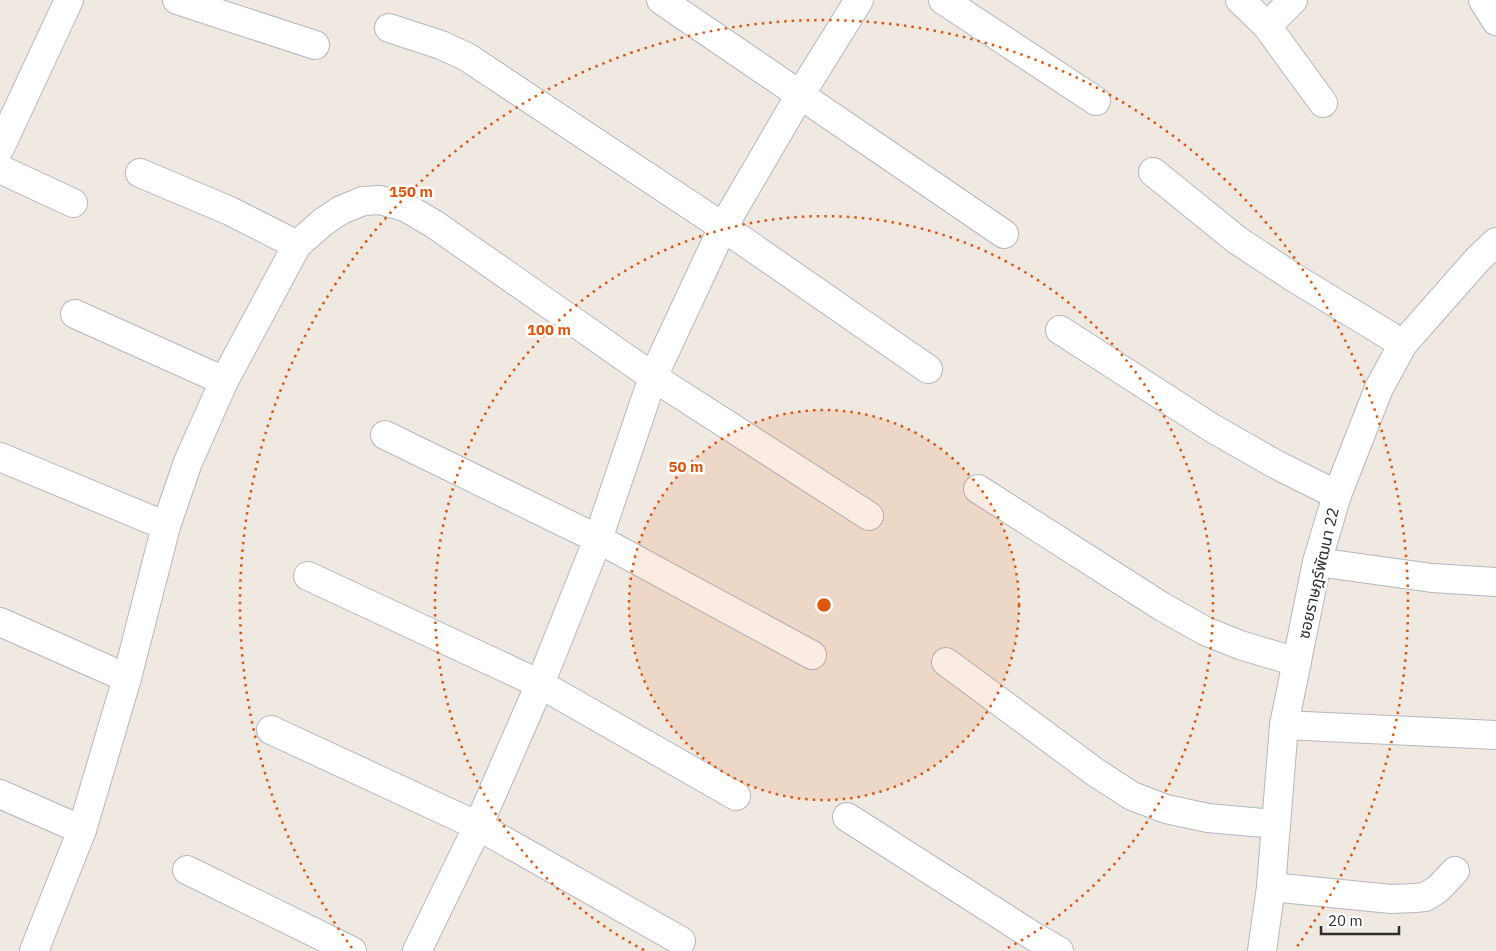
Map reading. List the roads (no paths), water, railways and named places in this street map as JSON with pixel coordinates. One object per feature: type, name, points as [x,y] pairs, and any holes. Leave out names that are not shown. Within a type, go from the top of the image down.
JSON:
[{"type":"street","points":[[0,148],[69,0]]},
{"type":"street","points":[[177,0],[315,45]]},
{"type":"street","points":[[661,0],[1004,234]]},
{"type":"street","points":[[418,951],[478,826],[540,684],[598,539],[653,377],[723,227],[800,95],[859,0]]},
{"type":"street","points":[[943,0],[1096,101]]},
{"type":"street","points":[[1240,0],[1267,26],[1323,103]]},
{"type":"street","points":[[1267,26],[1293,0]]},
{"type":"street","points":[[1483,0],[1496,21]]},
{"type":"street","points":[[389,28],[440,45],[468,57],[723,227],[928,369]]},
{"type":"street","points":[[0,169],[73,203]]},
{"type":"street","points":[[1153,172],[1237,240],[1293,277],[1403,344]]},
{"type":"street","points":[[140,173],[230,211],[297,245]]},
{"type":"street","points":[[34,951],[82,830],[127,678],[166,526],[188,462],[224,381],[297,245],[341,210],[363,200],[380,200],[404,207],[434,224],[653,377],[869,516]]},
{"type":"street","name":"ซอยราษฎร์พัฒนา 22","points":[[1262,951],[1271,887],[1284,725],[1317,562],[1337,495],[1378,388],[1403,344],[1478,259],[1496,242]]},
{"type":"street","points":[[74,314],[224,381]]},
{"type":"street","points":[[1060,330],[1212,428],[1277,465],[1337,495]]},
{"type":"street","points":[[385,435],[598,539],[812,655]]},
{"type":"street","points":[[0,457],[166,526]]},
{"type":"street","points":[[978,489],[1161,606],[1205,631],[1240,645],[1297,662]]},
{"type":"street","points":[[1317,562],[1432,578],[1496,582]]},
{"type":"street","points":[[308,576],[540,684],[736,796]]},
{"type":"street","points":[[0,622],[127,678]]},
{"type":"street","points":[[946,662],[1095,772],[1132,796],[1166,809],[1208,818],[1275,824]]},
{"type":"street","points":[[1284,725],[1496,735]]},
{"type":"street","points":[[271,730],[478,826],[681,941]]},
{"type":"street","points":[[0,794],[82,830]]},
{"type":"street","points":[[847,817],[1032,936],[1059,951]]},
{"type":"street","points":[[187,870],[352,951]]},
{"type":"street","points":[[1271,887],[1392,899],[1415,898],[1425,897],[1438,889],[1454,871]]}]
